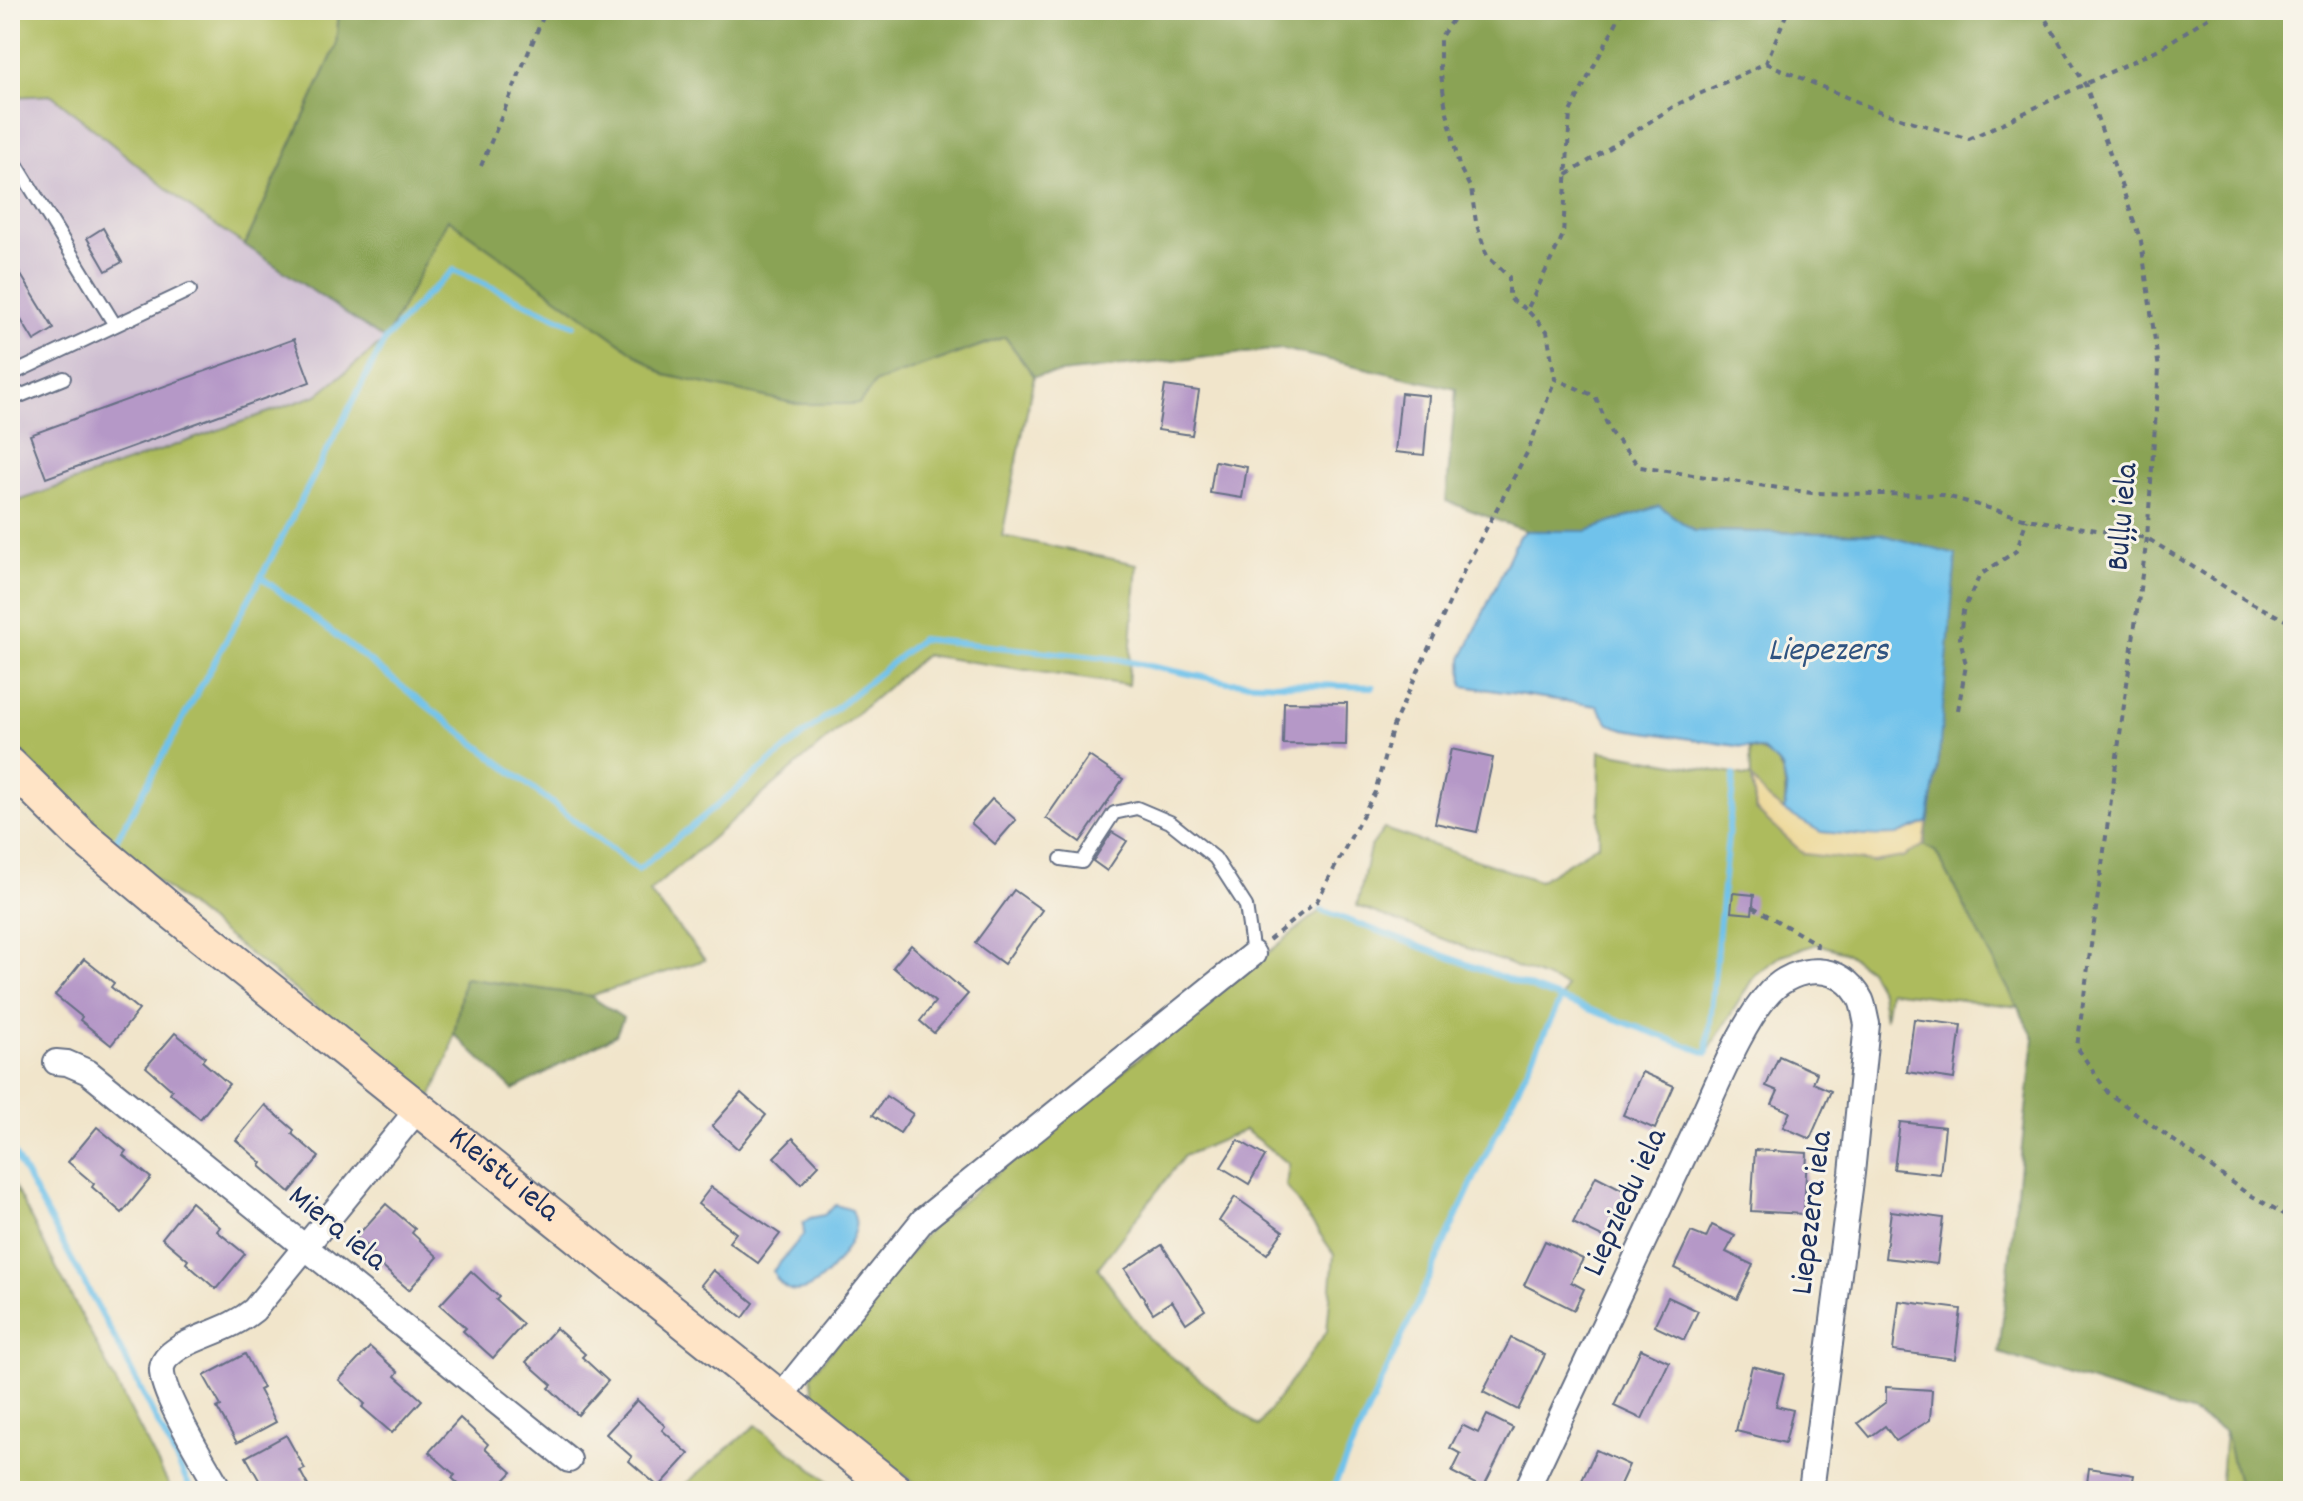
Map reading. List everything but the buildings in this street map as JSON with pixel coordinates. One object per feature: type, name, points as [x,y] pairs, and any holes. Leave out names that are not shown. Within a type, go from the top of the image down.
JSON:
[{"type":"street","name":"Kleistu iela","points":[[10,765],[109,859],[896,1491]]},
{"type":"street","points":[[780,1397],[923,1220],[1253,954]]},
{"type":"street","name":"Liepziedu iela","points":[[1526,1491],[1659,1207],[1756,1010],[1783,980],[1815,969]]},
{"type":"street","name":"Liepezera iela","points":[[1811,1491],[1843,1246],[1867,1024],[1861,1000],[1843,978],[1815,969]]},
{"type":"street","name":"Miera iela","points":[[56,1062],[88,1072],[569,1460]]},
{"type":"street","points":[[220,1491],[168,1394],[163,1381],[165,1360],[183,1346],[233,1326],[254,1310],[418,1109]]},
{"type":"lane","points":[[10,154],[115,325]]},
{"type":"lane","points":[[10,375],[190,290]]},
{"type":"lane","points":[[10,400],[64,378]]},
{"type":"lane","points":[[1061,859],[1082,862],[1114,813],[1137,808],[1170,822],[1215,858],[1239,894],[1246,906],[1253,954]]},
{"type":"path","points":[[481,166],[546,10]]},
{"type":"path","points":[[1253,954],[1317,901],[1375,792],[1393,726],[1466,566],[1528,451],[1555,379],[1547,331],[1527,310],[1509,298],[1509,277],[1487,256],[1476,222],[1471,189],[1459,166],[1445,103],[1440,38],[1459,10]]},
{"type":"path","points":[[1527,310],[1563,235],[1570,112],[1623,10]]},
{"type":"path","points":[[1567,175],[1676,105],[1766,63],[1788,10]]},
{"type":"path","name":"Buļļu iela","points":[[2040,10],[2086,86],[2141,241],[2159,369],[2147,538],[2077,1047],[2108,1093],[2245,1192],[2293,1219]]},
{"type":"path","points":[[1766,63],[1881,112],[1969,139],[2161,48],[2219,10]]},
{"type":"path","points":[[1555,379],[1595,396],[1611,433],[1640,467],[1812,493],[1943,495],[2027,519],[2147,538],[2244,599],[2293,624]]},
{"type":"path","points":[[1958,710],[1966,665],[1960,638],[1963,611],[1980,575],[2016,551],[2027,519]]},
{"type":"path","points":[[1753,907],[1817,944],[1815,969]]},
{"type":"shaded area","points":[[52,95],[194,211],[385,340],[317,395],[10,504],[10,97]]},
{"type":"green space","points":[[10,10],[339,10],[336,47],[245,245],[194,211],[52,95],[10,97]]},
{"type":"green space","points":[[339,10],[2293,10],[2293,1491],[2240,1491],[2225,1431],[2193,1414],[1999,1353],[2034,1038],[1936,852],[1924,845],[1938,767],[1880,534],[1693,531],[1659,506],[1587,531],[1526,531],[1446,501],[1456,389],[1282,349],[1034,376],[1005,337],[876,382],[859,404],[797,404],[665,375],[448,219],[385,340],[245,245],[336,47]]},
{"type":"green space","points":[[447,218],[665,374],[797,404],[859,404],[876,382],[1005,337],[1034,376],[1002,536],[1137,564],[1128,685],[925,655],[649,892],[705,960],[590,996],[464,978],[451,1050],[431,1098],[113,846],[10,739],[10,504],[317,395],[385,340]]},
{"type":"green space","points":[[1750,749],[1761,751],[1777,762],[1781,770],[1785,800],[1784,811],[1766,797],[1752,779],[1756,810],[1903,857],[1924,845],[1936,852],[2019,1007],[1889,991],[1885,1020],[1881,992],[1869,970],[1844,952],[1817,944],[1782,955],[1755,975],[1707,1053],[1561,999],[1566,986],[1357,906],[1370,848],[1384,829],[1539,881],[1599,844],[1600,751],[1751,777]]},
{"type":"green space","points":[[1321,910],[1561,999],[1471,1185],[1332,1491],[924,1491],[815,1403],[811,1375],[932,1226]],"holes":[[[1245,1130],[1289,1164],[1286,1186],[1334,1254],[1327,1331],[1258,1426],[1148,1338],[1098,1268],[1184,1156]]]},
{"type":"green space","points":[[464,978],[590,996],[623,1018],[616,1035],[513,1090],[454,1034]]},
{"type":"green space","points":[[10,1178],[172,1491],[10,1491]]},
{"type":"green space","points":[[756,1425],[840,1491],[677,1491]]},
{"type":"green space","points":[[2225,1430],[2240,1491],[2220,1491]]},
{"type":"sand","points":[[1752,778],[1766,797],[1784,811],[1897,835],[1928,822],[1924,845],[1903,857],[1873,862],[1804,854],[1756,810]]},
{"type":"water","name":"Liepezers","points":[[1659,506],[1694,531],[1880,534],[1956,555],[1938,767],[1928,822],[1897,835],[1821,832],[1784,811],[1787,792],[1782,767],[1763,750],[1625,729],[1609,724],[1597,706],[1463,686],[1462,659],[1519,536],[1526,531],[1587,531]]},
{"type":"water","points":[[836,1205],[852,1210],[855,1221],[855,1228],[842,1254],[820,1280],[807,1288],[795,1291],[783,1286],[773,1271],[804,1234],[803,1223],[824,1215]]},
{"type":"waterway","points":[[113,846],[261,577],[385,340],[424,297],[454,270],[574,325]]},
{"type":"waterway","points":[[261,577],[638,870],[921,639],[1116,659],[1228,682],[1373,687]]},
{"type":"waterway","points":[[1321,910],[1707,1053],[1734,775]]},
{"type":"waterway","points":[[1333,1488],[1471,1185],[1561,999]]},
{"type":"waterway","points":[[10,1146],[121,1350],[192,1491]]}]
